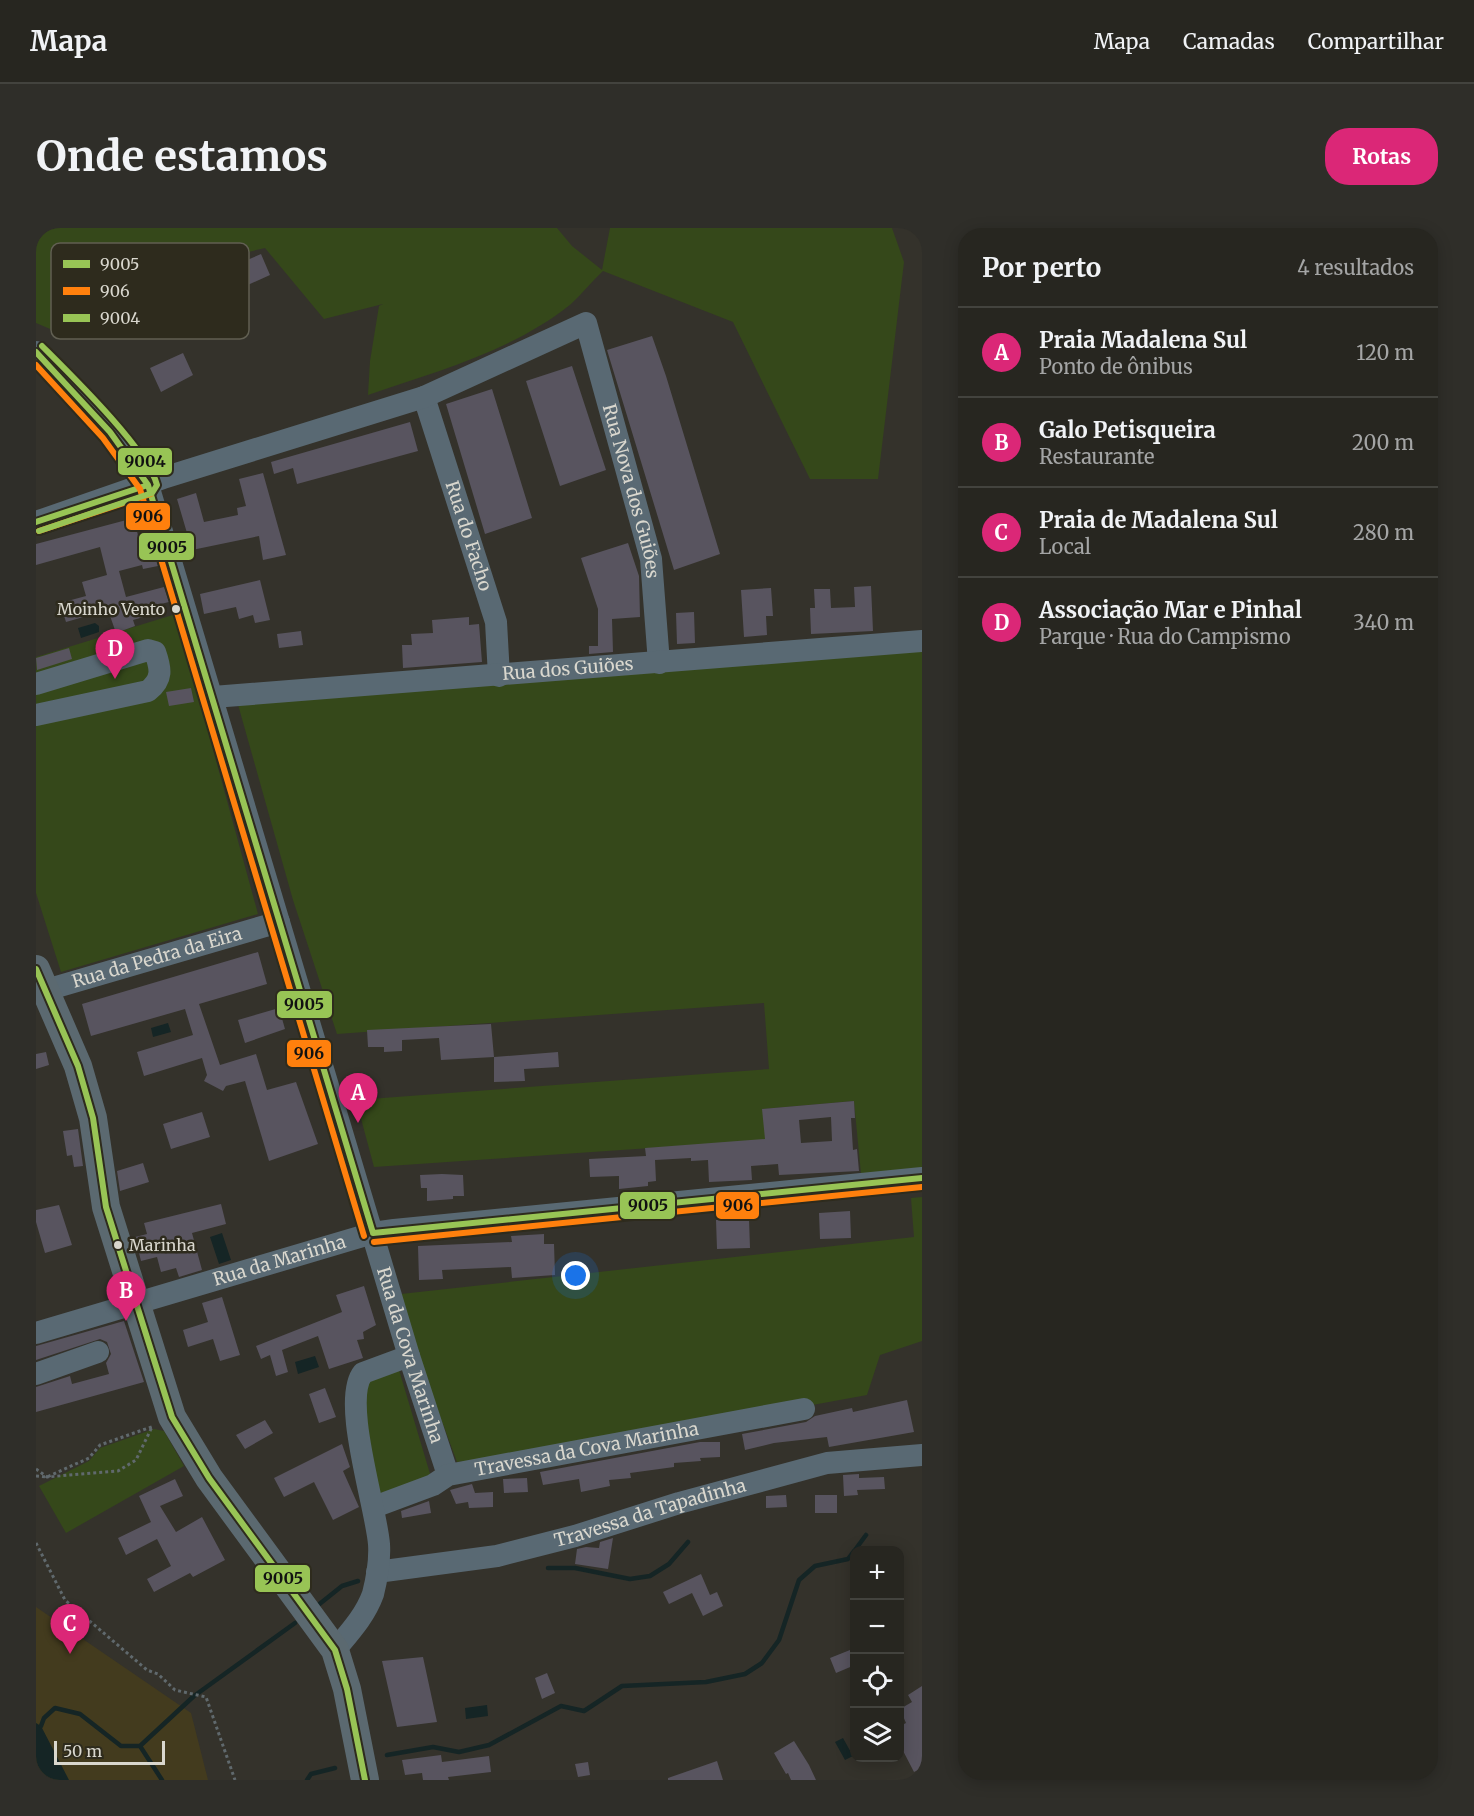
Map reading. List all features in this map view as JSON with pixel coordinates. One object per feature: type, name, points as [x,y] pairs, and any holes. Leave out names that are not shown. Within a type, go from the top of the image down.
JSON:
[{"type":"main road","points":[[39,984],[78,1066],[93,1118],[106,1207],[172,1417],[209,1478],[335,1650],[347,1689],[366,1780]]},
{"type":"street","name":"Rua Nova dos Guiões","points":[[424,398],[586,323],[651,559],[659,663]]},
{"type":"street","name":"Rua da Cova Marinha","points":[[36,352],[84,401],[133,460],[148,485],[409,1356],[448,1475]]},
{"type":"street","points":[[36,522],[163,478],[424,398]]},
{"type":"street","name":"Rua do Facho","points":[[424,398],[496,622],[499,676]]},
{"type":"street","name":"Rua dos Guiões","points":[[213,698],[922,641]]},
{"type":"street","points":[[36,684],[148,650],[156,652],[161,674],[158,683],[148,691],[36,715]]},
{"type":"street","name":"Rua da Pedra da Eira","points":[[39,984],[279,922]]},
{"type":"street","name":"Rua da Marinha","points":[[36,1333],[135,1303],[166,1297],[373,1233],[922,1178]]},
{"type":"street","points":[[36,1374],[98,1352]]},
{"type":"street","points":[[335,1650],[364,1615],[377,1572],[379,1545],[374,1507],[354,1413],[358,1379],[363,1373],[409,1356]]},
{"type":"street","name":"Travessa da Cova Marinha","points":[[374,1507],[434,1485],[448,1475],[804,1409]]},
{"type":"street","name":"Travessa da Tapadinha","points":[[377,1572],[497,1556],[575,1536],[679,1503],[827,1463],[922,1455]]},
{"type":"path","points":[[47,1477],[89,1458],[100,1445],[160,1425]]},
{"type":"path","points":[[36,1476],[117,1471],[136,1460],[152,1426]]},
{"type":"path","points":[[36,1469],[47,1477]]},
{"type":"path","points":[[36,1543],[65,1600],[147,1670],[158,1674],[175,1690],[206,1697],[235,1780]]},
{"type":"green space","points":[[36,228],[557,228],[572,246],[602,270],[610,228],[892,228],[904,262],[878,479],[810,479],[733,322],[603,271],[571,304],[525,335],[474,358],[368,395],[370,361],[379,306],[383,304],[324,319],[265,248],[249,252],[249,243],[51,243],[51,329],[36,323]]},
{"type":"green space","points":[[176,614],[258,914],[61,972],[36,893],[36,657]]},
{"type":"green space","points":[[922,648],[922,1168],[861,1174],[854,1101],[763,1109],[766,1140],[374,1167],[356,1100],[769,1069],[764,1003],[337,1034],[293,900],[237,701]]},
{"type":"green space","points":[[922,1197],[922,1341],[880,1355],[867,1395],[579,1448],[457,1462],[416,1351],[401,1294],[914,1237],[911,1198]]},
{"type":"green space","points":[[399,1370],[431,1477],[378,1498],[358,1409],[365,1379]]},
{"type":"green space","points":[[154,1429],[164,1431],[184,1466],[66,1533],[39,1486],[89,1461],[100,1448]]},
{"type":"sand","points":[[36,1607],[191,1713],[208,1780],[36,1780]]},
{"type":"shaded area","points":[[95,623],[99,626],[99,632],[81,638],[78,628]]},
{"type":"shaded area","points":[[168,1023],[171,1032],[153,1037],[151,1028]]},
{"type":"shaded area","points":[[222,1233],[231,1260],[219,1264],[210,1237]]},
{"type":"shaded area","points":[[315,1356],[319,1367],[298,1374],[295,1362]]},
{"type":"shaded area","points":[[487,1705],[488,1716],[466,1719],[465,1708]]},
{"type":"shaded area","points":[[36,1723],[41,1726],[69,1780],[36,1780]]},
{"type":"shaded area","points":[[843,1738],[850,1751],[850,1758],[845,1760],[835,1742]]},
{"type":"building","points":[[261,254],[270,275],[249,284],[249,259]]},
{"type":"building","points":[[652,336],[720,554],[674,570],[607,350]]},
{"type":"building","points":[[183,353],[193,375],[161,392],[150,368]]},
{"type":"building","points":[[572,366],[606,470],[560,486],[526,381]]},
{"type":"building","points":[[492,389],[532,518],[485,534],[446,404]]},
{"type":"building","points":[[410,422],[418,451],[297,484],[293,468],[274,474],[271,462]]},
{"type":"building","points":[[263,473],[286,555],[263,560],[259,536],[192,550],[177,499],[196,493],[204,522],[238,515],[237,508],[246,506],[239,479]]},
{"type":"building","points":[[134,518],[141,549],[144,548],[146,553],[154,551],[158,566],[143,569],[142,565],[119,571],[126,597],[164,587],[169,602],[144,608],[147,616],[133,620],[135,626],[116,633],[108,610],[66,622],[60,603],[86,596],[82,582],[107,575],[100,547],[36,565],[36,544]]},
{"type":"building","points":[[628,543],[639,576],[640,617],[612,619],[613,652],[589,654],[589,646],[598,646],[598,609],[581,558]]},
{"type":"building","points":[[260,580],[270,620],[255,623],[253,615],[239,619],[236,607],[204,614],[200,594]]},
{"type":"building","points":[[871,586],[873,631],[811,634],[810,608],[815,608],[814,589],[830,589],[831,608],[855,607],[854,587]]},
{"type":"building","points":[[771,588],[773,616],[766,616],[767,635],[744,637],[741,590]]},
{"type":"building","points":[[694,612],[695,643],[677,644],[676,613]]},
{"type":"building","points":[[469,617],[469,625],[479,624],[482,662],[403,668],[402,645],[412,645],[411,634],[433,633],[432,620]]},
{"type":"building","points":[[301,631],[303,645],[279,648],[277,634]]},
{"type":"building","points":[[69,648],[72,659],[37,670],[36,658]]},
{"type":"building","points":[[191,688],[194,702],[169,706],[166,692]]},
{"type":"building","points":[[258,952],[267,984],[199,1004],[220,1065],[256,1054],[267,1090],[296,1082],[318,1144],[269,1161],[245,1081],[226,1086],[223,1091],[204,1081],[207,1075],[202,1058],[144,1076],[137,1052],[193,1035],[185,1009],[91,1036],[82,1004]]},
{"type":"building","points":[[279,1008],[285,1029],[245,1043],[238,1020]]},
{"type":"building","points":[[491,1024],[494,1057],[441,1060],[439,1038],[402,1040],[402,1051],[384,1052],[384,1047],[368,1047],[367,1030]]},
{"type":"building","points":[[46,1052],[49,1065],[36,1069],[36,1054]]},
{"type":"building","points":[[558,1052],[559,1067],[524,1069],[525,1081],[494,1082],[494,1057]]},
{"type":"building","points":[[854,1101],[855,1118],[851,1118],[853,1150],[857,1149],[859,1171],[779,1175],[778,1164],[751,1166],[752,1180],[709,1182],[708,1160],[691,1161],[691,1158],[655,1160],[656,1181],[648,1182],[648,1186],[619,1189],[619,1176],[590,1177],[589,1159],[646,1156],[645,1148],[765,1139],[762,1109]],"holes":[[[831,1117],[832,1141],[801,1143],[799,1120]]]},
{"type":"building","points":[[202,1112],[210,1137],[171,1149],[163,1124]]},
{"type":"building","points":[[78,1129],[83,1166],[74,1167],[72,1155],[67,1156],[63,1131]]},
{"type":"building","points":[[143,1163],[149,1182],[120,1191],[117,1171]]},
{"type":"building","points":[[420,1175],[463,1175],[464,1196],[427,1201],[427,1188],[421,1188]]},
{"type":"building","points":[[221,1204],[226,1224],[192,1233],[202,1270],[179,1277],[176,1268],[161,1272],[157,1257],[141,1261],[135,1237],[147,1234],[144,1223]]},
{"type":"building","points":[[59,1205],[72,1245],[45,1253],[36,1222],[36,1210]]},
{"type":"building","points":[[850,1211],[851,1238],[820,1239],[819,1213]]},
{"type":"building","points":[[749,1219],[750,1248],[717,1249],[716,1220]]},
{"type":"building","points":[[544,1234],[544,1244],[554,1244],[555,1275],[512,1278],[511,1267],[442,1270],[443,1279],[419,1280],[418,1246],[512,1242],[511,1236]]},
{"type":"building","points":[[364,1286],[376,1325],[363,1332],[364,1339],[357,1340],[363,1358],[329,1369],[318,1336],[282,1350],[288,1372],[276,1376],[270,1355],[261,1359],[256,1346],[342,1312],[336,1295]]},
{"type":"building","points":[[222,1297],[240,1355],[220,1361],[213,1339],[188,1347],[183,1330],[208,1322],[202,1303]]},
{"type":"building","points":[[124,1321],[144,1382],[36,1412],[36,1387],[70,1376],[72,1384],[109,1374],[106,1363],[111,1354],[107,1342],[100,1339],[36,1360],[36,1346]]},
{"type":"building","points":[[325,1388],[336,1417],[319,1423],[309,1394]]},
{"type":"building","points":[[907,1400],[914,1432],[829,1447],[827,1437],[774,1443],[745,1450],[742,1434],[806,1422],[815,1416],[852,1408],[853,1412]]},
{"type":"building","points":[[265,1420],[273,1433],[245,1449],[236,1435]]},
{"type":"building","points":[[700,1442],[720,1442],[720,1457],[700,1458],[701,1461],[674,1463],[674,1467],[630,1473],[631,1478],[609,1480],[610,1486],[581,1492],[579,1479],[543,1485],[540,1472]]},
{"type":"building","points":[[342,1444],[350,1467],[343,1471],[359,1507],[333,1520],[314,1482],[284,1497],[274,1478]]},
{"type":"building","points":[[859,1474],[859,1478],[884,1477],[885,1489],[857,1490],[858,1495],[844,1496],[843,1475]]},
{"type":"building","points":[[527,1478],[528,1492],[504,1493],[503,1479]]},
{"type":"building","points":[[175,1479],[183,1496],[160,1506],[176,1532],[202,1517],[225,1560],[193,1577],[190,1573],[154,1592],[147,1579],[171,1566],[157,1539],[126,1555],[118,1538],[151,1522],[139,1496]]},
{"type":"building","points":[[472,1484],[475,1493],[493,1492],[493,1507],[469,1508],[468,1502],[456,1504],[450,1490]]},
{"type":"building","points":[[786,1495],[787,1507],[766,1508],[766,1496]]},
{"type":"building","points":[[815,1495],[837,1495],[837,1513],[815,1513]]},
{"type":"building","points":[[429,1501],[431,1513],[402,1518],[401,1511]]},
{"type":"building","points":[[613,1538],[608,1569],[575,1564],[577,1549],[599,1548],[600,1542]]},
{"type":"building","points":[[701,1574],[710,1595],[717,1592],[723,1606],[703,1616],[692,1593],[669,1604],[663,1592]]},
{"type":"building","points":[[850,1650],[850,1667],[836,1673],[830,1658]]},
{"type":"building","points":[[423,1657],[437,1722],[397,1727],[382,1661]]},
{"type":"building","points":[[547,1673],[555,1693],[542,1699],[535,1678]]},
{"type":"building","points":[[922,1686],[922,1768],[914,1772],[904,1753],[904,1724],[906,1723],[904,1707],[912,1702],[908,1695]]},
{"type":"building","points":[[794,1741],[816,1780],[791,1780],[774,1753]]},
{"type":"building","points":[[441,1755],[442,1762],[489,1756],[491,1772],[448,1777],[449,1780],[423,1780],[422,1773],[405,1775],[402,1760]]},
{"type":"building","points":[[717,1761],[723,1780],[668,1780],[668,1778]]},
{"type":"building","points":[[588,1762],[590,1775],[578,1777],[575,1764]]},
{"type":"waterway","points":[[858,1546],[866,1535]]},
{"type":"waterway","points":[[548,1568],[575,1568],[630,1579],[650,1576],[669,1564],[688,1542]]},
{"type":"waterway","points":[[387,1755],[433,1747],[459,1752],[489,1745],[561,1706],[584,1711],[622,1686],[706,1682],[745,1674],[762,1663],[779,1640],[799,1580],[815,1566],[848,1559],[850,1556]]},
{"type":"waterway","points":[[317,1606],[342,1586],[358,1581]]},
{"type":"waterway","points":[[41,1726],[44,1718],[55,1708],[80,1714],[121,1746],[140,1746],[194,1696],[295,1623]]},
{"type":"waterway","points":[[140,1746],[162,1780]]},
{"type":"waterway","points":[[307,1780],[311,1774],[335,1768]]},
{"type":"transit line","name":"9004","points":[[39,531],[152,493],[157,485],[151,470],[124,433],[42,346]]},
{"type":"transit line","name":"9005","points":[[36,352],[110,432],[148,485],[373,1233]]},
{"type":"transit line","name":"906","points":[[36,365],[103,438],[140,489],[364,1236]]},
{"type":"transit line","name":"9005","points":[[36,522],[148,485]]},
{"type":"transit line","name":"906","points":[[39,531],[151,494]]},
{"type":"transit line","name":"9005","points":[[36,969],[78,1066],[93,1118],[106,1207],[172,1417],[209,1478],[335,1650],[347,1689],[365,1780]]},
{"type":"transit line","name":"9005","points":[[373,1233],[922,1178]]},
{"type":"transit line","name":"906","points":[[374,1242],[922,1187]]},
{"type":"place","name":"Moinho Vento","points":[[176,609]]},
{"type":"place","name":"Associação Mar e Pinhal","points":[[115,679]]},
{"type":"place","name":"Praia Madalena Sul","points":[[358,1123]]},
{"type":"place","name":"Marinha","points":[[118,1245]]},
{"type":"place","name":"Galo Petisqueira","points":[[126,1321]]},
{"type":"place","name":"Praia de Madalena Sul","points":[[70,1654]]}]
